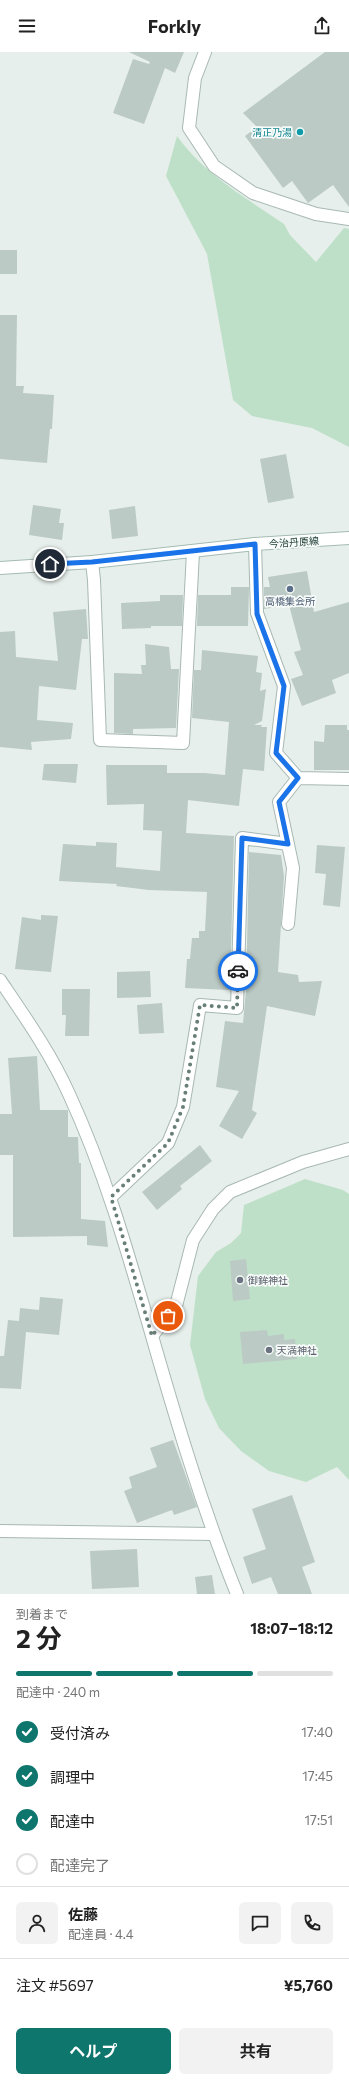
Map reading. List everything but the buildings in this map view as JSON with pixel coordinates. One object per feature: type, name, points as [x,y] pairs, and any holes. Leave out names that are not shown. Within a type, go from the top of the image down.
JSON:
[{"type":"street","points":[[205,52],[195,78],[189,128],[214,166],[253,193],[316,214],[349,219]]},
{"type":"street","name":"今治丹原線","points":[[0,568],[92,562],[255,544],[349,538]]},
{"type":"street","points":[[255,544],[257,614],[284,686],[276,753],[298,778],[349,779]]},
{"type":"street","points":[[92,562],[100,740],[183,743],[193,552]]},
{"type":"street","points":[[288,924],[293,868],[279,802],[298,778]]},
{"type":"street","points":[[111,1197],[168,1143],[183,1107],[200,1005],[237,1008],[242,838],[288,844]]},
{"type":"street","points":[[0,980],[31,1025],[69,1092],[111,1197],[213,1534],[237,1594]]},
{"type":"street","points":[[152,1336],[176,1306],[193,1240],[213,1209],[230,1192],[303,1162],[349,1149]]},
{"type":"street","points":[[0,1531],[213,1534]]},
{"type":"green space","points":[[177,136],[188,150],[213,174],[284,224],[290,235],[316,262],[344,228],[349,229],[349,447],[312,428],[252,416],[233,400],[207,254],[166,176]]},
{"type":"green space","points":[[305,1179],[343,1190],[349,1194],[349,1480],[337,1467],[306,1482],[269,1471],[241,1451],[219,1428],[205,1399],[190,1345],[198,1276],[216,1252],[231,1243],[241,1233],[244,1205]]},
{"type":"way so far","points":[[168,1316],[152,1336],[111,1197],[168,1143],[183,1107],[200,1005],[237,1008],[238,971]]},
{"type":"place","name":"清正乃湯","points":[[300,132]]},
{"type":"place","name":"高橋集会所","points":[[290,589]]},
{"type":"place","name":"御鉾神社","points":[[240,1280]]},
{"type":"place","name":"天満神社","points":[[269,1350]]},
{"type":"route","points":[[50,564],[92,562],[255,544],[257,614],[284,686],[276,753],[298,778],[279,802],[288,844],[242,838],[238,971]]}]
